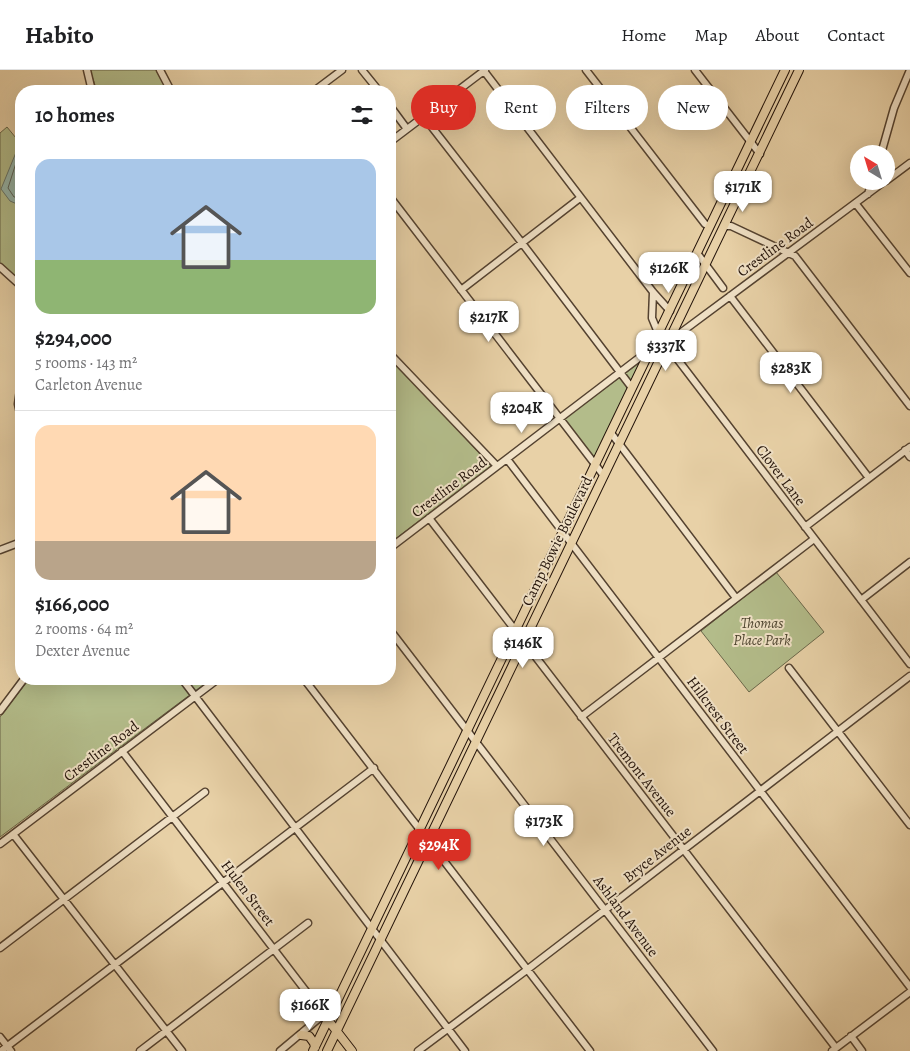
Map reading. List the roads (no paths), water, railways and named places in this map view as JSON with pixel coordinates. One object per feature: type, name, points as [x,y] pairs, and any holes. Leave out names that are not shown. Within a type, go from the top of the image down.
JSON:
[{"type":"main road","name":"Camp Bowie Boulevard","points":[[314,1049],[326,1017],[372,929],[786,70]]},
{"type":"main road","name":"Camp Bowie Boulevard","points":[[327,1051],[799,70]]},
{"type":"main road","points":[[710,226],[724,226]]},
{"type":"main road","points":[[397,877],[408,882]]},
{"type":"main road","name":"Hulen Street","points":[[326,1017],[352,1051]]},
{"type":"main road","points":[[301,1035],[309,1036],[314,1043],[314,1049]]},
{"type":"street","points":[[87,70],[91,85]]},
{"type":"street","points":[[160,70],[168,85]]},
{"type":"street","points":[[322,85],[342,70]]},
{"type":"street","points":[[362,70],[374,85]]},
{"type":"street","points":[[586,70],[705,224],[710,226]]},
{"type":"street","points":[[695,70],[760,154]]},
{"type":"street","points":[[883,145],[894,108],[910,70]]},
{"type":"street","points":[[466,85],[484,71],[580,198],[670,311]]},
{"type":"street","points":[[396,114],[407,129]]},
{"type":"street","points":[[396,137],[411,126]]},
{"type":"street","points":[[434,130],[632,388]]},
{"type":"street","name":"Crestline Road","points":[[895,174],[910,163]]},
{"type":"street","points":[[868,194],[869,190]]},
{"type":"street","name":"Crestline Road","points":[[396,543],[620,372],[652,349],[679,334],[874,190]]},
{"type":"street","points":[[461,290],[580,198]]},
{"type":"street","points":[[856,204],[910,273]]},
{"type":"street","points":[[396,205],[604,476]]},
{"type":"street","points":[[724,226],[731,226],[795,256],[910,406]]},
{"type":"street","points":[[697,254],[723,288]]},
{"type":"street","points":[[2,268],[15,280]]},
{"type":"street","name":"Clover Lane","points":[[653,292],[652,318],[659,335],[667,342],[814,539],[909,661]]},
{"type":"street","points":[[730,296],[868,478]]},
{"type":"street","points":[[396,360],[497,466]]},
{"type":"street","points":[[611,433],[736,598]]},
{"type":"street","points":[[805,527],[908,449],[910,456]]},
{"type":"street","name":"Hillcrest Street","points":[[507,459],[910,987]]},
{"type":"street","name":"Tremont Avenue","points":[[429,518],[684,849],[834,1049]]},
{"type":"street","points":[[581,717],[814,539]]},
{"type":"street","points":[[0,550],[15,544]]},
{"type":"street","points":[[861,600],[910,562]]},
{"type":"street","name":"Ashland Avenue","points":[[396,638],[713,1051]]},
{"type":"street","points":[[790,668],[910,825]]},
{"type":"street","name":"Bryce Avenue","points":[[418,1051],[606,910],[910,676]]},
{"type":"street","points":[[0,711],[20,685]]},
{"type":"street","points":[[186,685],[465,1051]]},
{"type":"street","name":"Crestline Road","points":[[0,844],[210,685]]},
{"type":"street","points":[[309,685],[590,1051]]},
{"type":"street","name":"Hulen Street","points":[[122,751],[326,1017]]},
{"type":"street","points":[[1,1051],[9,1049],[374,768]]},
{"type":"street","points":[[0,948],[205,792]]},
{"type":"street","points":[[14,834],[182,1051]]},
{"type":"street","points":[[140,1051],[308,924]]},
{"type":"street","points":[[834,1049],[910,992]]},
{"type":"street","points":[[280,1051],[326,1017]]},
{"type":"street","points":[[851,1036],[862,1051]]},
{"type":"street","points":[[0,1037],[9,1049]]},
{"type":"water","points":[[15,155],[15,203],[10,201],[1,189]]},
{"type":"park label","name":"Thomas Place Park","points":[[762,632]]}]
